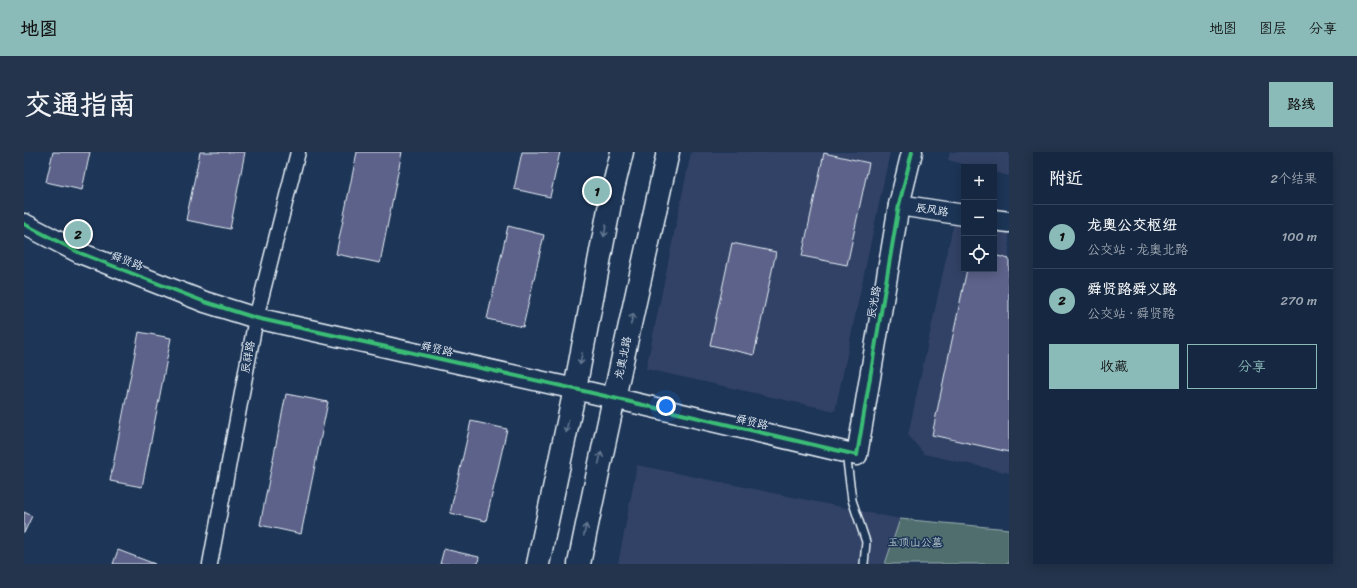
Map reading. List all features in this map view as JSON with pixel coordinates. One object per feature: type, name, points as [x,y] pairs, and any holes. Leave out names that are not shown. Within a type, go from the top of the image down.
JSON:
[{"type":"main road","points":[[538,564],[575,389],[611,200],[622,152]]},
{"type":"main road","name":"龙奥北路","points":[[578,564],[598,466],[668,152]]},
{"type":"street","name":"辰祥路","points":[[210,564],[256,318],[298,152]]},
{"type":"street","name":"辰光路","points":[[852,454],[899,205],[912,152]]},
{"type":"street","name":"辰风路","points":[[899,205],[961,215]]},
{"type":"street","points":[[997,220],[1009,222]]},
{"type":"street","name":"舜贤路","points":[[24,224],[80,253],[205,302],[256,318],[575,389],[852,454]]},
{"type":"lane","points":[[852,454],[852,500],[866,542],[864,564]]},
{"type":"shaded area","points":[[691,152],[890,152],[835,411],[646,369]]},
{"type":"shaded area","points":[[950,152],[1009,152],[1009,176],[997,173],[997,164],[963,164],[948,160]]},
{"type":"shaded area","points":[[954,221],[961,222],[961,272],[997,272],[997,231],[1009,233],[1009,473],[924,454],[908,435]]},
{"type":"shaded area","points":[[637,465],[900,519],[885,564],[618,564]]},
{"type":"green space","name":"玉顶山公墓","points":[[900,519],[1009,529],[1009,564],[885,564]]},
{"type":"building","points":[[53,152],[90,152],[82,190],[46,182]]},
{"type":"building","points":[[200,152],[245,152],[230,229],[186,220]]},
{"type":"building","points":[[357,152],[402,152],[380,263],[336,254]]},
{"type":"building","points":[[522,152],[560,152],[550,197],[514,189]]},
{"type":"building","points":[[824,153],[869,163],[847,265],[802,256]]},
{"type":"building","points":[[508,226],[544,235],[523,327],[487,319]]},
{"type":"building","points":[[732,243],[776,252],[754,355],[710,345]]},
{"type":"building","points":[[997,256],[1009,259],[1009,452],[932,435],[966,272],[997,272]]},
{"type":"building","points":[[139,332],[171,338],[142,487],[110,481]]},
{"type":"building","points":[[286,394],[328,402],[301,534],[260,525]]},
{"type":"building","points":[[471,421],[507,429],[486,521],[450,513]]},
{"type":"building","points":[[24,512],[32,516],[24,533]]},
{"type":"building","points":[[444,549],[479,557],[478,564],[440,564]]},
{"type":"building","points":[[118,550],[155,564],[113,564]]},
{"type":"cycle path","points":[[24,224],[80,253],[205,302],[256,318],[575,389],[857,455],[899,205],[912,152]]},
{"type":"place","name":"龙奥公交枢纽","points":[[597,191]]},
{"type":"place","name":"舜贤路舜义路","points":[[78,234]]}]
